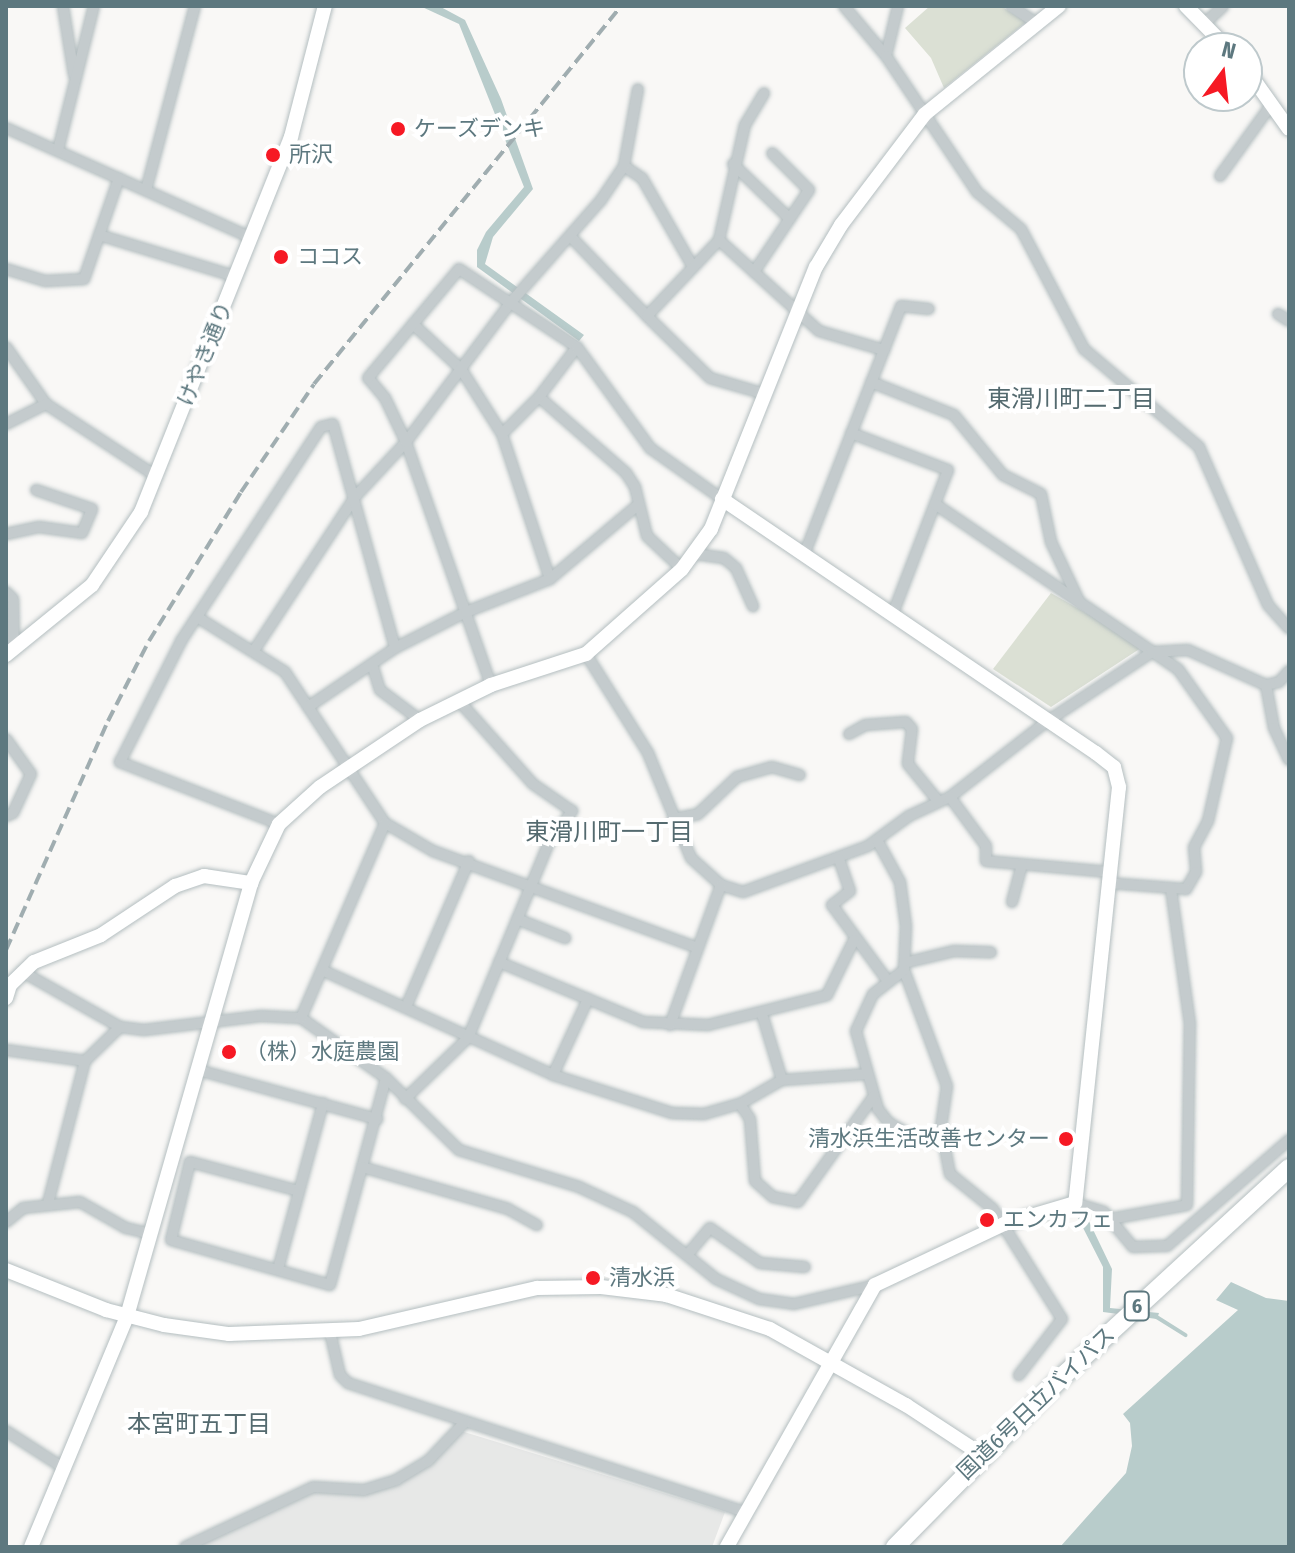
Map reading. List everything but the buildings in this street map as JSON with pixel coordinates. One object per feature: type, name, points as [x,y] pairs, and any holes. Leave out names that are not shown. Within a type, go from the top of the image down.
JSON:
[{"type":"highway","name":"国道6号日立バイパス","points":[[895,1547],[1024,1413],[1289,1168]]},
{"type":"street","points":[[63,6],[75,81]]},
{"type":"street","points":[[58,150],[94,6]]},
{"type":"street","points":[[146,190],[195,6]]},
{"type":"street","name":"けやき通り","points":[[10,652],[74,603],[108,566],[156,476],[291,137],[325,6]]},
{"type":"street","points":[[844,6],[886,56],[977,192],[1021,229],[1084,349],[1199,447],[1268,605],[1289,628]]},
{"type":"street","points":[[886,56],[898,6]]},
{"type":"street","points":[[1011,6],[1038,24]]},
{"type":"street","points":[[31,1547],[127,1316],[251,883],[279,824],[347,769],[420,720],[491,685],[586,654],[682,569],[695,554],[722,499],[797,311],[841,225],[925,114],[1059,6]]},
{"type":"street","points":[[1186,6],[1212,32]]},
{"type":"street","points":[[1204,24],[1223,6]]},
{"type":"street","points":[[255,649],[354,498],[406,442],[512,301],[571,237],[624,166],[638,89]]},
{"type":"street","points":[[647,316],[719,240],[733,164],[745,125],[764,93]]},
{"type":"street","points":[[1263,93],[1289,129]]},
{"type":"street","points":[[1220,176],[1271,105]]},
{"type":"street","points":[[6,128],[252,238]]},
{"type":"street","points":[[754,272],[809,190],[772,153]]},
{"type":"street","points":[[733,164],[790,219]]},
{"type":"street","points":[[624,166],[642,178],[693,267]]},
{"type":"street","points":[[6,269],[45,281],[84,279],[119,178]]},
{"type":"street","points":[[99,235],[237,277]]},
{"type":"street","points":[[571,237],[710,378],[765,394]]},
{"type":"street","points":[[719,240],[819,331],[884,350]]},
{"type":"street","points":[[491,685],[406,442],[385,398],[368,378],[459,269],[512,301],[577,347],[650,448],[1114,767],[1119,787],[1075,1203]]},
{"type":"street","points":[[804,555],[901,306],[929,309]]},
{"type":"street","points":[[1278,314],[1289,321]]},
{"type":"street","points":[[413,324],[461,369],[502,434],[550,579]]},
{"type":"street","points":[[6,347],[46,404],[156,476]]},
{"type":"street","points":[[502,434],[539,397],[577,347]]},
{"type":"street","points":[[871,382],[954,415],[1003,475],[1041,494],[1051,542],[1081,604]]},
{"type":"street","points":[[539,397],[626,473],[647,536],[682,569]]},
{"type":"street","points":[[6,424],[46,404]]},
{"type":"street","points":[[279,824],[120,762],[197,617],[321,427],[333,424],[395,648]]},
{"type":"street","points":[[851,433],[948,470],[892,616]]},
{"type":"street","points":[[6,534],[39,527],[82,533],[92,509],[36,490]]},
{"type":"street","points":[[935,504],[1178,669],[1227,738],[1208,821],[1194,847],[1196,872],[1186,889],[986,861],[986,846],[950,797]]},
{"type":"street","points":[[308,707],[395,648],[466,612],[550,579],[638,505]]},
{"type":"street","points":[[695,554],[724,558],[736,568],[753,606]]},
{"type":"street","points":[[6,592],[13,599],[10,652]]},
{"type":"street","points":[[197,617],[255,649],[285,672],[385,823],[433,851],[469,861],[530,888],[698,948]]},
{"type":"street","points":[[586,654],[648,753],[691,858],[721,885],[743,892],[839,859],[877,840],[909,816],[950,797],[1046,722],[1152,652],[1188,650],[1266,685],[1279,682],[1289,671]]},
{"type":"street","points":[[372,664],[380,690],[420,720]]},
{"type":"street","points":[[1266,685],[1274,728],[1289,760]]},
{"type":"street","points":[[405,1099],[468,1038],[549,842],[572,811],[533,784],[459,701]]},
{"type":"street","points":[[849,734],[865,725],[906,722],[912,729],[908,764],[939,802]]},
{"type":"street","points":[[6,739],[31,774],[13,813],[6,816]]},
{"type":"street","points":[[673,819],[698,814],[737,777],[772,767],[800,775]]},
{"type":"street","points":[[301,1018],[385,823]]},
{"type":"street","points":[[877,840],[900,882],[904,967],[947,1086],[941,1127],[950,1174],[986,1201],[1004,1224],[1062,1319],[1019,1375]]},
{"type":"street","points":[[839,859],[850,891],[832,905],[854,940],[887,980]]},
{"type":"street","points":[[406,1007],[469,861]]},
{"type":"street","points":[[1012,902],[1022,864]]},
{"type":"street","points":[[6,998],[21,971],[134,917],[175,886],[204,876],[251,883]]},
{"type":"street","points":[[670,1025],[721,885]]},
{"type":"street","points":[[1110,1219],[1187,1205],[1190,1024],[1171,888]]},
{"type":"street","points":[[517,919],[565,938]]},
{"type":"street","points":[[499,962],[643,1022],[708,1025],[762,1014],[827,995],[854,940]]},
{"type":"street","points":[[944,1142],[902,1132],[888,1122],[874,1096],[856,1031],[873,994],[904,967],[954,951],[991,952]]},
{"type":"street","points":[[322,970],[553,1075],[672,1113],[704,1114],[740,1104],[782,1080],[867,1074]]},
{"type":"street","points":[[21,971],[120,1027],[144,1030],[212,1020],[301,1018],[386,1078],[459,1150],[606,1198],[658,1227],[737,1291],[776,1303],[794,1304],[875,1285],[1004,1224],[1075,1203],[1104,1212],[1133,1247],[1167,1246],[1289,1140]]},
{"type":"street","points":[[553,1075],[588,999]]},
{"type":"street","points":[[762,1014],[782,1080]]},
{"type":"street","points":[[48,1203],[85,1061],[120,1027]]},
{"type":"street","points":[[6,1050],[85,1061]]},
{"type":"street","points":[[198,1070],[377,1119]]},
{"type":"street","points":[[299,1191],[190,1162],[171,1240],[330,1285],[386,1078]]},
{"type":"street","points":[[740,1104],[750,1119],[755,1181],[773,1197],[798,1202],[874,1096]]},
{"type":"street","points":[[278,1269],[323,1103]]},
{"type":"street","points":[[362,1167],[508,1209],[537,1225]]},
{"type":"street","points":[[6,1222],[10,1212],[48,1203],[91,1204],[126,1228],[152,1234]]},
{"type":"street","points":[[688,1254],[710,1228],[760,1263],[805,1267]]},
{"type":"street","points":[[6,1270],[127,1316],[218,1333],[330,1332],[506,1292],[601,1287],[697,1302],[770,1329],[833,1363],[982,1455]]},
{"type":"street","points":[[727,1547],[875,1285]]},
{"type":"street","points":[[330,1332],[340,1375],[348,1383],[746,1512]]},
{"type":"street","points":[[185,1547],[313,1487],[364,1490],[396,1480],[428,1461],[465,1422]]},
{"type":"street","points":[[6,1431],[62,1467]]},
{"type":"shaded area","points":[[420,6],[439,6],[465,20],[501,99],[533,189],[493,237],[485,264],[584,335],[579,341],[477,267],[477,250],[486,232],[524,187],[459,24]]},
{"type":"shaded area","points":[[930,6],[1001,6],[1026,22],[944,88],[931,58],[905,28]]},
{"type":"shaded area","points":[[1051,593],[1144,646],[1051,707],[993,669]]},
{"type":"shaded area","points":[[1086,1215],[1112,1269],[1110,1308],[1159,1313],[1157,1319],[1103,1312],[1103,1267],[1078,1218]]},
{"type":"shaded area","points":[[1231,1282],[1266,1298],[1289,1301],[1289,1547],[1060,1547],[1126,1473],[1132,1446],[1130,1423],[1123,1414],[1238,1310],[1216,1300]]},
{"type":"shaded area","points":[[461,1431],[725,1512],[712,1547],[185,1547],[313,1487],[364,1490],[396,1480]]},
{"type":"waterway","points":[[1155,1316],[1185,1335]]},
{"type":"railway","points":[[6,950],[108,721],[149,641],[241,492],[314,384],[621,6]]},
{"type":"place","name":"ケーズデンキ","points":[[398,129]]},
{"type":"place","name":"所沢","points":[[273,155]]},
{"type":"place","name":"ココス","points":[[281,257]]},
{"type":"place","name":"（株）水庭農園","points":[[229,1052]]},
{"type":"place","name":"清水浜生活改善センター","points":[[1066,1139]]},
{"type":"place","name":"エンカフェ","points":[[987,1220]]},
{"type":"place","name":"清水浜","points":[[593,1278]]},
{"type":"district","name":"東滑川町二丁目","points":[[1071,400]]},
{"type":"district","name":"東滑川町一丁目","points":[[609,833]]},
{"type":"district","name":"本宮町五丁目","points":[[199,1425]]}]
